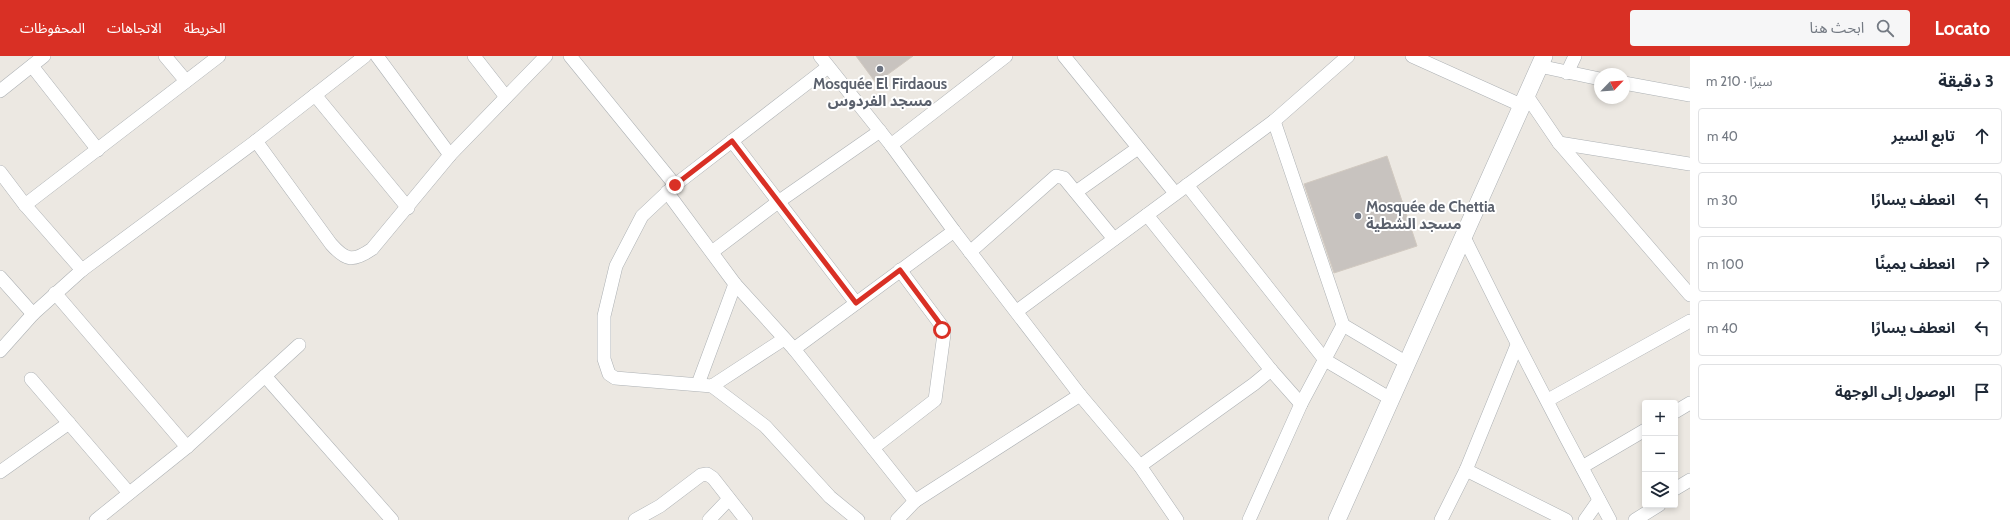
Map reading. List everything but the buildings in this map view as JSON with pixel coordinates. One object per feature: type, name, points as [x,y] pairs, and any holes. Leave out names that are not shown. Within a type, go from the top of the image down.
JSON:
[{"type":"street","points":[[0,91],[44,56]]},
{"type":"street","points":[[165,56],[186,81]]},
{"type":"street","points":[[25,206],[219,56]]},
{"type":"street","points":[[0,351],[33,314],[82,270],[256,141],[365,56]]},
{"type":"street","points":[[377,56],[450,155]]},
{"type":"street","points":[[474,56],[506,97]]},
{"type":"street","points":[[256,141],[330,244],[341,256],[348,259],[357,258],[372,249],[408,208],[450,155],[546,56]]},
{"type":"street","points":[[570,56],[671,188],[712,252],[735,284],[794,349],[915,501]]},
{"type":"street","points":[[820,56],[891,145],[954,231],[1080,395],[1140,466],[1177,520]]},
{"type":"street","points":[[891,145],[1006,56]]},
{"type":"street","points":[[1064,56],[1175,193]]},
{"type":"street","points":[[1016,311],[1274,121],[1348,56]]},
{"type":"street","points":[[1412,56],[1525,101],[1559,143],[1690,294]]},
{"type":"street","points":[[1567,73],[1575,56]]},
{"type":"street","points":[[1337,520],[1463,235],[1525,101],[1541,61],[1567,73],[1594,78]]},
{"type":"street","points":[[32,66],[98,150]]},
{"type":"street","points":[[828,67],[671,188],[642,216],[616,266],[604,316],[604,359],[609,374],[615,378],[712,386],[765,426],[830,497],[858,520]]},
{"type":"street","points":[[1630,84],[1690,95]]},
{"type":"street","points":[[315,95],[408,208]]},
{"type":"street","points":[[1274,121],[1343,325],[1407,363]]},
{"type":"street","points":[[712,252],[778,202],[880,131]]},
{"type":"street","points":[[732,141],[856,303]]},
{"type":"street","points":[[1559,143],[1690,164]]},
{"type":"street","points":[[1076,192],[1138,148]]},
{"type":"street","points":[[0,172],[25,206],[82,270]]},
{"type":"street","points":[[970,252],[1056,176],[1064,178],[1114,239]]},
{"type":"street","points":[[1187,185],[1324,360],[1391,399]]},
{"type":"street","points":[[1146,214],[1271,370],[1301,404]]},
{"type":"street","points":[[794,349],[954,231]]},
{"type":"street","points":[[1463,235],[1517,345],[1548,400],[1610,520]]},
{"type":"street","points":[[873,448],[935,400],[944,334],[941,325],[900,270]]},
{"type":"street","points":[[0,277],[33,314]]},
{"type":"street","points":[[698,384],[735,284]]},
{"type":"street","points":[[55,294],[187,447]]},
{"type":"street","points":[[1548,400],[1690,321]]},
{"type":"street","points":[[1249,520],[1301,404],[1343,325]]},
{"type":"street","points":[[712,386],[784,339]]},
{"type":"street","points":[[96,520],[187,447],[299,345]]},
{"type":"street","points":[[1441,520],[1466,470],[1517,345]]},
{"type":"street","points":[[1140,466],[1254,384],[1271,370]]},
{"type":"street","points":[[265,376],[392,520]]},
{"type":"street","points":[[31,379],[129,492]]},
{"type":"street","points":[[897,520],[915,501],[1080,395]]},
{"type":"street","points":[[1678,410],[1690,403]]},
{"type":"street","points":[[0,472],[69,423]]},
{"type":"street","points":[[1582,467],[1642,432]]},
{"type":"street","points":[[1466,470],[1566,520]]},
{"type":"street","points":[[635,520],[660,506],[701,475],[707,474],[713,478],[746,520]]},
{"type":"street","points":[[1678,487],[1690,480]]},
{"type":"street","points":[[709,520],[729,499]]},
{"type":"street","points":[[1585,520],[1599,500]]},
{"type":"street","points":[[1635,520],[1654,508]]},
{"type":"place","name":"Mosquée El Firdaous مسجد الفردوس","points":[[880,69]]},
{"type":"place","name":"Mosquée de Chettia مسجد الشطية","points":[[1358,216]]},
{"type":"route","points":[[675,185],[732,141],[856,303],[900,270],[941,325],[942,330]]}]
